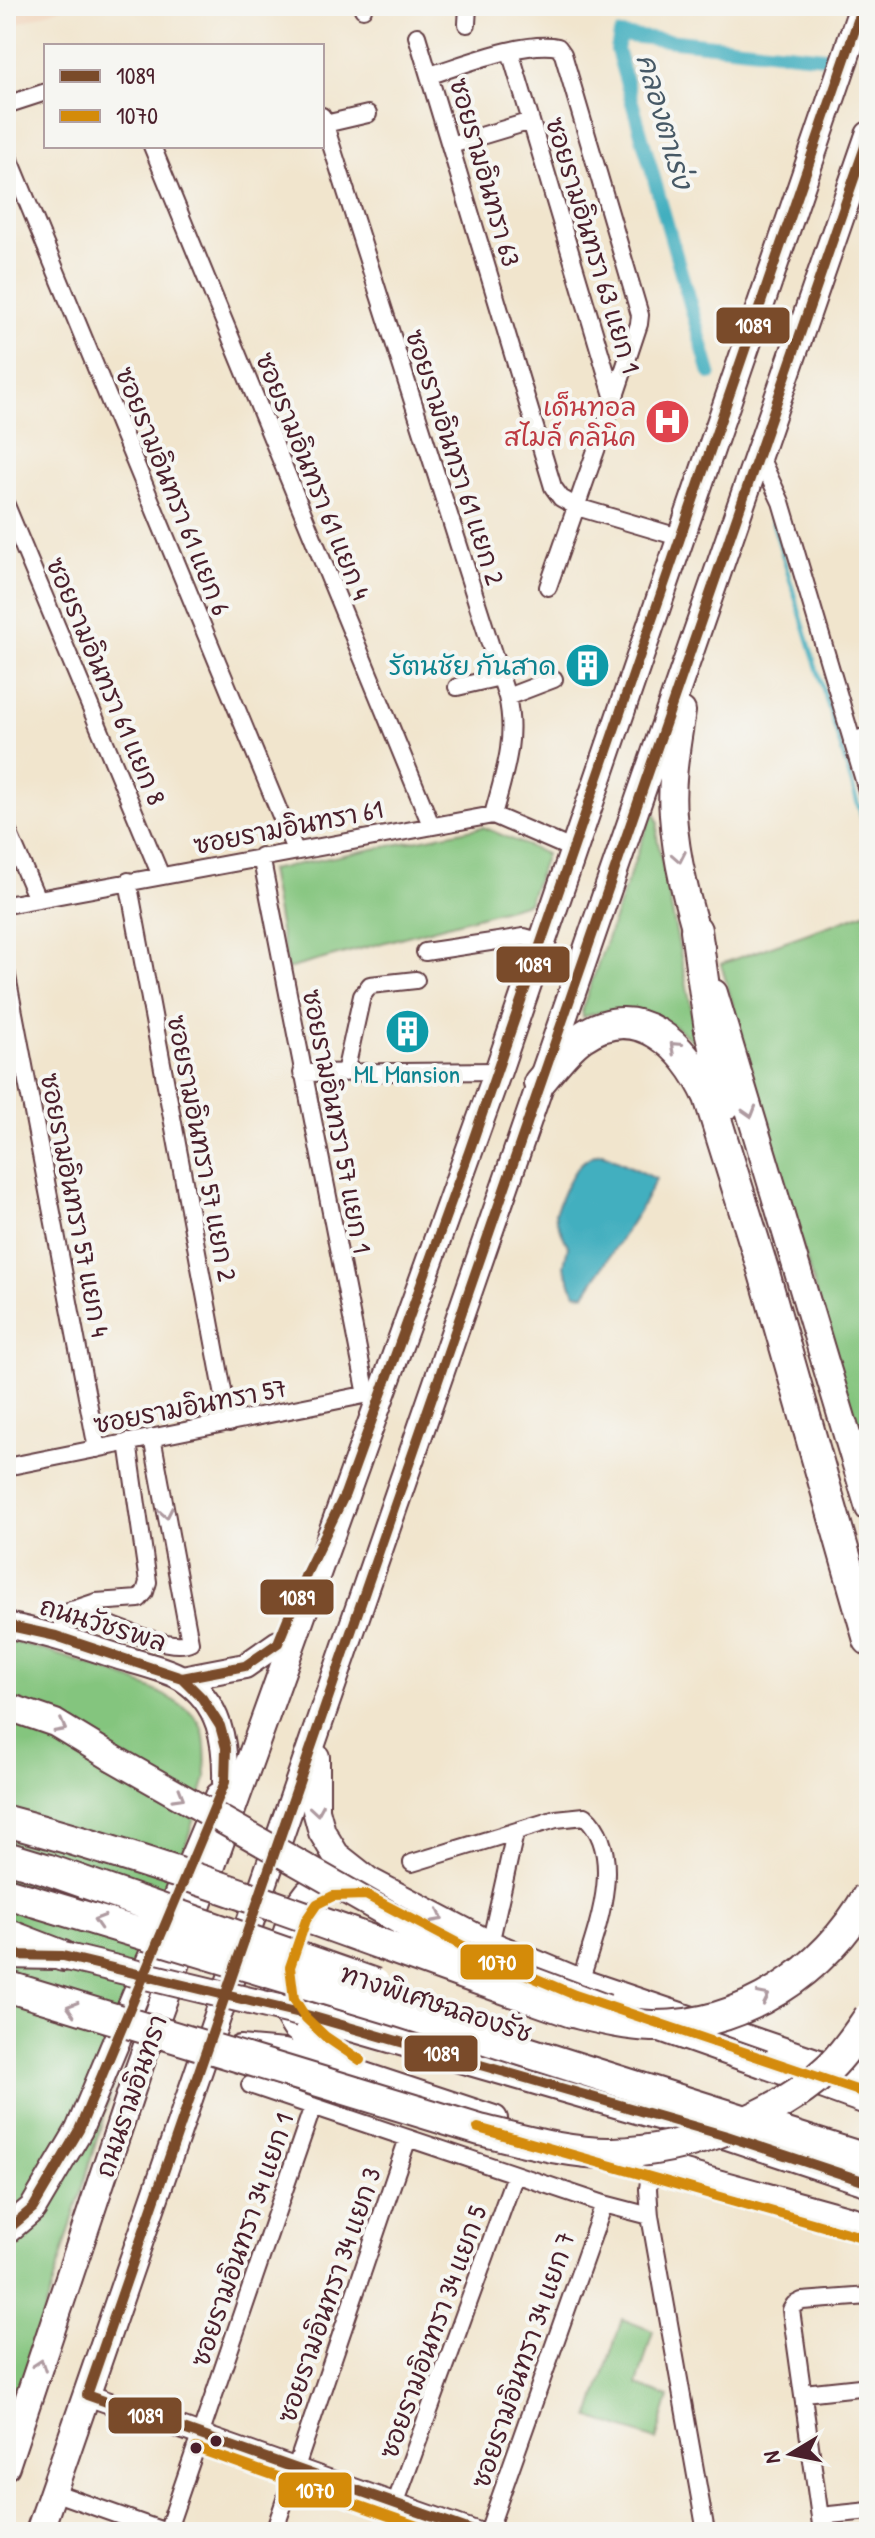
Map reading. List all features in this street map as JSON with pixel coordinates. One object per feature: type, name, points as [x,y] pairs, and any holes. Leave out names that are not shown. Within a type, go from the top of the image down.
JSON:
[{"type":"highway","points":[[696,930],[719,1075],[804,1324],[869,1588]]},
{"type":"highway","points":[[539,1083],[571,1046],[599,1028],[617,1023],[635,1024],[652,1030],[669,1040],[691,1065],[709,1097],[764,1273],[869,1640]]},
{"type":"highway","points":[[6,1821],[164,1868],[572,2012],[652,2026],[722,2015],[770,1995],[821,1959],[869,1894]]},
{"type":"highway","name":"ทางพิเศษฉลองรัช","points":[[6,1857],[399,1992],[869,2141]]},
{"type":"highway","name":"ทางพิเศษฉลองรัช","points":[[6,1893],[391,2009],[869,2160]]},
{"type":"highway","points":[[6,1934],[63,1956]]},
{"type":"highway","points":[[6,1986],[480,2130],[560,2148],[612,2153],[701,2140],[756,2117],[830,2067],[852,2043],[869,2017]]},
{"type":"main road","name":"ถนนรามอินทรา","points":[[6,2466],[138,2071],[345,1494],[375,1392],[498,1071],[682,538],[857,7]]},
{"type":"main road","points":[[39,2532],[869,135]]},
{"type":"main road","points":[[696,930],[681,872],[672,813],[676,748],[698,629]]},
{"type":"main road","points":[[561,888],[602,902]]},
{"type":"main road","points":[[804,1324],[869,1508]]},
{"type":"main road","points":[[6,2231],[33,2208],[79,2130],[225,1782],[306,1574],[345,1494]]},
{"type":"main road","name":"ถนนวัชรพล","points":[[6,1625],[56,1636],[182,1678],[202,1698],[220,1726],[226,1748],[225,1782]]},
{"type":"main road","name":"ถนนวัชรพล","points":[[182,1678],[245,1666],[278,1643]]},
{"type":"main road","points":[[6,1706],[55,1723],[451,1950],[507,1973],[869,2102]]},
{"type":"main road","points":[[317,1733],[316,1810],[322,1832],[336,1855],[369,1881],[487,1943],[580,1982],[869,2080]]},
{"type":"main road","points":[[352,2072],[317,2048],[295,2027],[281,2004],[276,1966],[293,1913],[308,1893],[329,1882],[369,1881]]},
{"type":"main road","points":[[6,1955],[63,1956],[300,2013],[727,2136],[869,2183]]},
{"type":"main road","points":[[185,2108],[213,2063],[231,2051],[284,2053],[651,2165],[869,2225]]},
{"type":"street","points":[[467,24],[468,6]]},
{"type":"street","points":[[417,36],[430,75]]},
{"type":"street","name":"ซอยรามอินทรา 63","points":[[577,507],[561,498],[553,487],[430,75],[510,51],[549,45],[558,47],[563,54],[640,315],[614,399]]},
{"type":"street","name":"ซอยรามอินทรา 63 แยก 1","points":[[510,51],[614,399],[548,587]]},
{"type":"street","points":[[6,105],[44,93]]},
{"type":"street","points":[[324,120],[368,114]]},
{"type":"street","name":"ซอยรามอินทรา 61 แยก 2","points":[[324,120],[507,697],[512,728],[508,758],[493,815]]},
{"type":"street","points":[[451,145],[531,121]]},
{"type":"street","name":"ซอยรามอินทรา 61 แยก 4","points":[[153,148],[431,825]]},
{"type":"street","name":"ซอยรามอินทรา 61 แยก 6","points":[[6,150],[295,850]]},
{"type":"street","points":[[758,453],[781,502],[869,797]]},
{"type":"street","name":"ซอยรามอินทรา 61 แยก 8","points":[[6,505],[161,876]]},
{"type":"street","points":[[577,507],[682,538]]},
{"type":"street","points":[[457,687],[500,677]]},
{"type":"street","points":[[507,697],[554,679]]},
{"type":"street","points":[[852,742],[869,735]]},
{"type":"street","points":[[493,815],[574,850]]},
{"type":"street","name":"ซอยรามอินทรา 61","points":[[6,905],[493,815]]},
{"type":"street","points":[[6,827],[37,899]]},
{"type":"street","name":"ซอยรามอินทรา 57 แยก 1","points":[[261,856],[302,1073],[375,1392]]},
{"type":"street","name":"ซอยรามอินทรา 57 แยก 2","points":[[128,881],[229,1423]]},
{"type":"street","points":[[425,952],[524,937],[542,942]]},
{"type":"street","name":"ซอยรามอินทรา 57 แยก 4","points":[[6,971],[97,1449]]},
{"type":"street","points":[[345,1073],[362,996],[370,985],[416,980]]},
{"type":"street","points":[[302,1073],[498,1071]]},
{"type":"street","name":"ซอยรามอินทรา 57","points":[[6,1467],[375,1392]]},
{"type":"street","points":[[72,1610],[165,1642],[183,1645],[190,1642],[152,1437]]},
{"type":"street","points":[[56,1636],[72,1610],[96,1602],[139,1599],[145,1592],[148,1582],[145,1548],[128,1442]]},
{"type":"street","points":[[412,1863],[570,1816],[585,1816],[594,1824],[602,1845],[605,1898],[580,1982]]},
{"type":"street","points":[[487,1943],[493,1931],[515,1833]]},
{"type":"street","points":[[250,2085],[515,2175],[650,2216]]},
{"type":"street","name":"ซอยรามอินทรา 34 แยก 1","points":[[167,2532],[313,2106]]},
{"type":"street","name":"ซอยรามอินทรา 34 แยก 3","points":[[276,2528],[294,2467],[408,2138]]},
{"type":"street","points":[[651,2165],[648,2189],[650,2216],[706,2532]]},
{"type":"street","name":"ซอยรามอินทรา 34 แยก 5","points":[[385,2532],[515,2175]]},
{"type":"street","name":"ซอยรามอินทรา 34 แยก 7","points":[[488,2532],[604,2204]]},
{"type":"street","points":[[869,2296],[802,2301],[794,2305],[791,2315],[821,2524],[869,2511]]},
{"type":"street","points":[[804,2393],[869,2386]]},
{"type":"street","points":[[87,2395],[476,2532]]},
{"type":"street","points":[[53,2492],[167,2532]]},
{"type":"shaded area","points":[[6,6],[67,6],[6,28]]},
{"type":"green space","points":[[653,810],[658,822],[657,837],[699,1047],[672,1025],[646,1012],[617,1010],[583,1017],[582,1009]]},
{"type":"green space","points":[[483,827],[546,854],[528,903],[287,969],[269,870]]},
{"type":"green space","points":[[867,912],[869,1432],[857,1435],[721,964]]},
{"type":"green space","points":[[6,1642],[24,1644],[94,1666],[174,1701],[192,1714],[202,1728],[206,1778],[6,2440]]},
{"type":"green space","points":[[622,2319],[653,2331],[637,2385],[669,2397],[656,2440],[590,2417]]},
{"type":"water","points":[[602,1153],[656,1179],[585,1294],[575,1293],[564,1266],[568,1246],[555,1212],[577,1168],[592,1156]]},
{"type":"waterway","name":"คลองตาเร่ง","points":[[710,373],[617,50],[620,35],[824,57]]},
{"type":"waterway","name":"คลองตาเร่ง","points":[[763,491],[869,841]]},
{"type":"transit line","name":"1089","points":[[6,1625],[56,1636],[182,1678],[245,1666],[278,1643],[306,1574],[345,1494],[469,1152],[863,6]]},
{"type":"transit line","name":"1089","points":[[476,2532],[87,2395],[869,135]]},
{"type":"transit line","name":"1089","points":[[6,2231],[33,2208],[79,2130],[225,1782],[226,1748],[220,1726],[202,1698],[182,1678],[150,1668]]},
{"type":"transit line","name":"1070","points":[[360,2060],[326,2037],[306,2018],[294,1999],[290,1967],[306,1920],[317,1904],[333,1896],[366,1895],[480,1955],[575,1995],[865,2093]]},
{"type":"transit line","name":"1089","points":[[6,1955],[63,1956],[300,2013],[727,2136],[869,2183]]},
{"type":"transit line","name":"1070","points":[[478,2128],[865,2238]]},
{"type":"transit line","name":"1070","points":[[196,2448],[434,2532]]},
{"type":"place","name":"เด็นทอล สไมล์ คลินิค","points":[[667,422]]},
{"type":"place","name":"รัตนชัย กันสาด","points":[[587,666]]},
{"type":"place","name":"ML Mansion","points":[[407,1031]]}]
